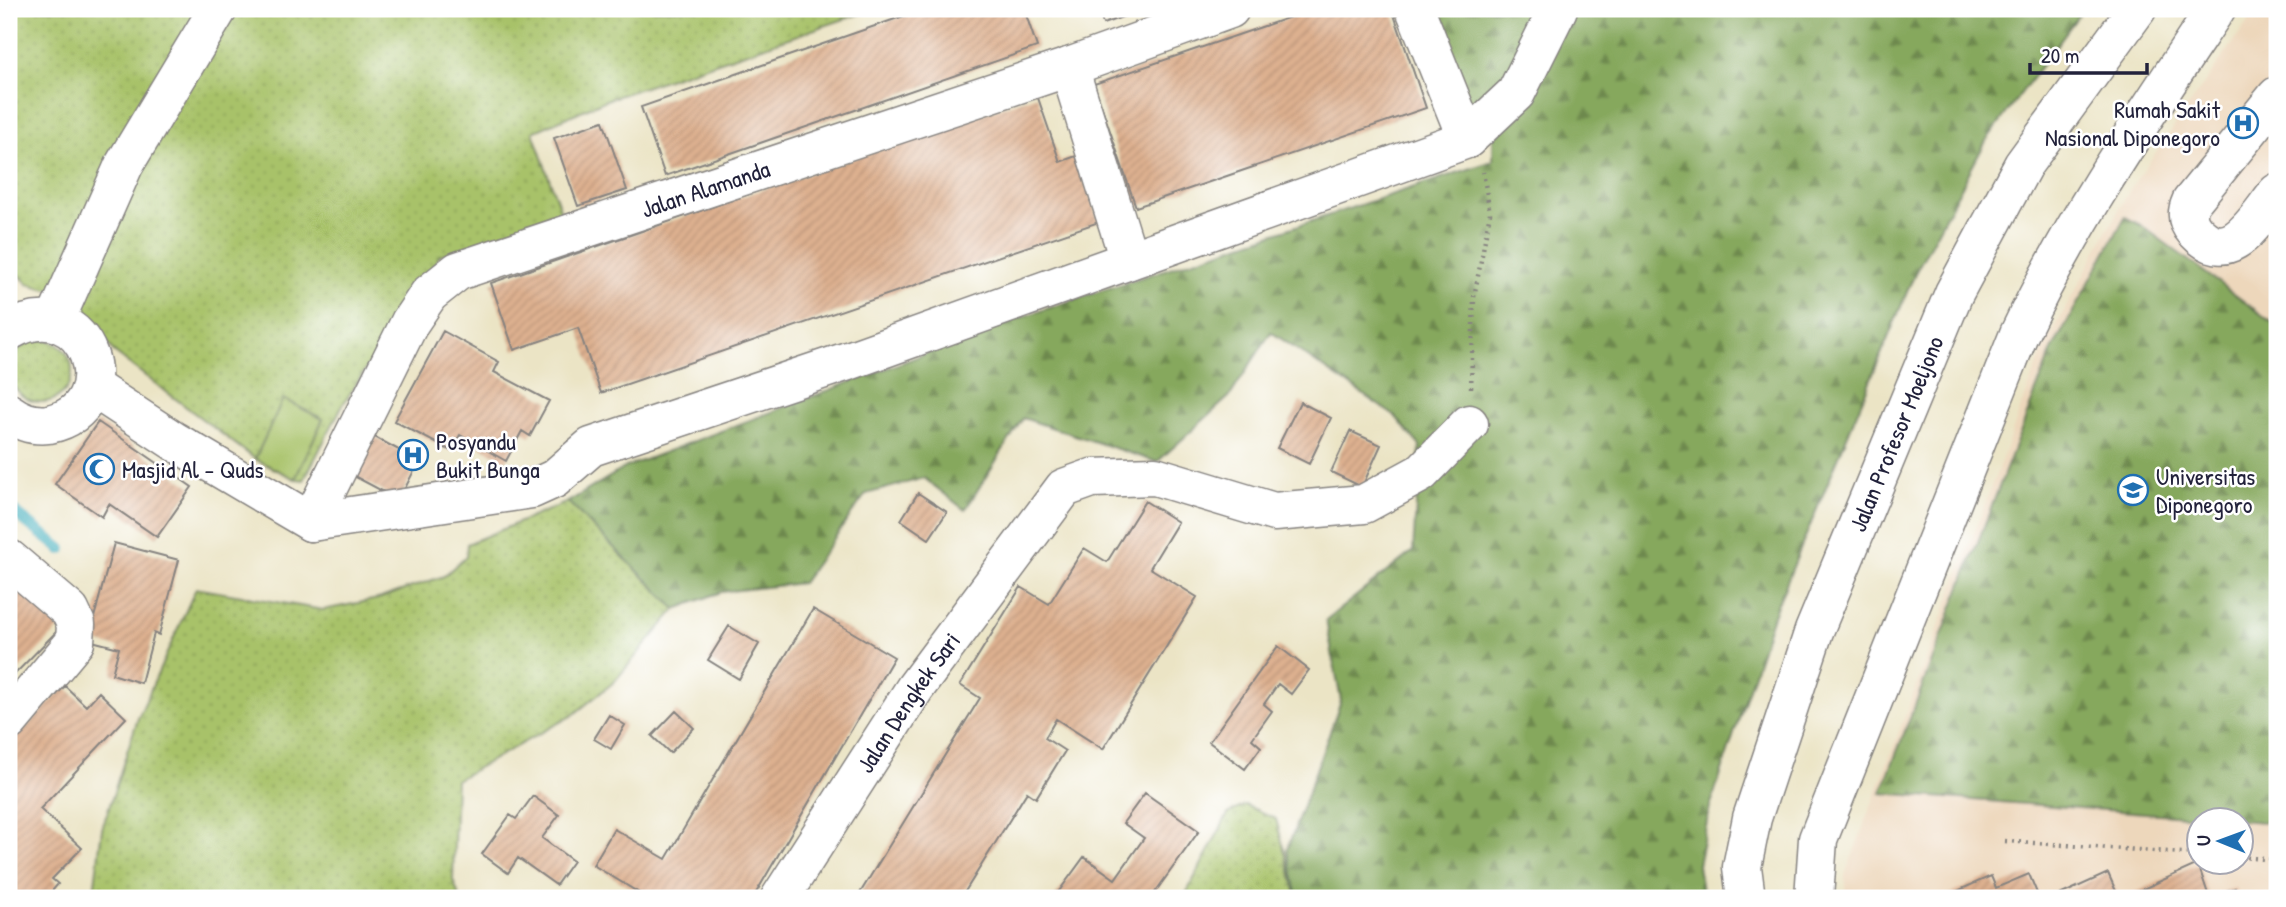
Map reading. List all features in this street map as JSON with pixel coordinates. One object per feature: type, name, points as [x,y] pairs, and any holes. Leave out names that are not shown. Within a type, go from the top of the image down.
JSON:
[{"type":"street","points":[[55,321],[124,165],[218,9]]},
{"type":"street","name":"Jalan Alamanda","points":[[311,522],[410,322],[429,294],[458,271],[1069,67],[1230,9]]},
{"type":"street","points":[[1415,9],[1467,139]]},
{"type":"street","points":[[92,387],[174,441],[311,522],[532,489],[554,479],[591,447],[851,360],[1467,139],[1516,93],[1558,9]]},
{"type":"street","name":"Jalan Profesor Moeljono","points":[[1746,898],[1742,867],[1752,817],[1814,631],[1954,293],[2023,165],[2137,9]]},
{"type":"street","points":[[1814,898],[1818,839],[2019,334],[2049,271],[2141,121],[2216,9]]},
{"type":"street","points":[[1069,67],[1129,260]]},
{"type":"street","points":[[2277,96],[2191,202],[2187,211],[2189,224],[2202,239],[2217,247],[2228,245],[2239,239],[2277,193]]},
{"type":"street","points":[[9,331],[23,323],[55,321],[82,340],[90,354],[92,387],[73,414],[59,422],[26,423],[9,413]]},
{"type":"street","name":"Jalan Dengkek Sari","points":[[780,898],[915,688],[1064,488],[1092,478],[1155,476],[1274,512],[1364,504],[1421,473],[1469,424]]},
{"type":"street","points":[[9,559],[70,611],[76,624],[75,642],[9,720]]},
{"type":"path","points":[[1467,139],[1486,177],[1490,213],[1474,297],[1469,424]]},
{"type":"path","points":[[2006,841],[2184,853]]},
{"type":"path","points":[[2254,858],[2277,860]]},
{"type":"shaded area","name":"Universitas Diponegoro","points":[[2257,9],[2277,9],[2277,898],[1845,898],[1845,875],[2043,350],[2130,189]]},
{"type":"green space","points":[[9,9],[874,9],[606,100],[533,132],[563,218],[440,255],[342,406],[304,480],[295,479],[323,419],[283,400],[255,459],[115,353],[70,295],[28,284],[9,264]]},
{"type":"green space","points":[[1434,9],[2083,9],[1986,141],[1914,275],[1773,615],[1710,807],[1698,865],[1703,898],[1297,898],[1287,850],[1341,701],[1326,620],[1413,551],[1420,446],[1396,417],[1271,332],[1230,396],[1157,462],[1023,418],[965,510],[924,478],[866,494],[802,583],[721,592],[676,609],[568,502],[626,467],[1025,316],[1493,161],[1493,139],[1462,100]]},
{"type":"green space","name":"Universitas Diponegoro","points":[[2125,217],[2141,225],[2277,326],[2277,823],[2254,821],[2254,806],[2184,806],[2184,816],[1881,793],[2052,350]]},
{"type":"green space","points":[[35,340],[47,340],[63,349],[70,359],[70,383],[63,393],[47,402],[35,402],[24,397],[15,388],[10,377],[10,365],[15,354],[24,345]]},
{"type":"green space","points":[[283,399],[323,419],[295,479],[255,459]]},
{"type":"green space","points":[[568,502],[676,609],[614,682],[573,715],[456,780],[453,880],[460,898],[90,898],[95,884],[102,829],[138,718],[196,588],[323,610],[378,599],[444,576],[466,556],[467,544]]},
{"type":"green space","points":[[1245,805],[1276,819],[1297,898],[1175,898],[1186,894],[1228,814]]},
{"type":"building","points":[[924,9],[1024,9],[1037,47],[665,176],[641,107]]},
{"type":"building","points":[[1098,9],[1145,9],[1103,24]]},
{"type":"building","points":[[1314,9],[1392,9],[1426,108],[1136,207],[1094,84]]},
{"type":"building","points":[[1037,95],[1060,162],[1076,156],[1099,222],[601,393],[578,328],[514,350],[491,283]]},
{"type":"building","points":[[603,121],[627,190],[578,206],[554,138]]},
{"type":"building","points":[[443,331],[499,362],[494,372],[549,401],[530,436],[522,431],[506,461],[460,435],[451,451],[394,421]]},
{"type":"building","points":[[1300,402],[1331,418],[1309,464],[1277,448]]},
{"type":"building","points":[[98,422],[192,487],[157,537],[109,504],[102,517],[55,484]]},
{"type":"building","points":[[1350,431],[1381,445],[1362,487],[1331,472]]},
{"type":"building","points":[[373,436],[419,461],[399,500],[352,475]]},
{"type":"building","points":[[918,493],[947,512],[929,539],[901,520]]},
{"type":"building","points":[[1145,501],[1178,522],[1150,568],[1197,597],[1103,749],[1056,719],[1045,738],[1065,751],[1036,798],[1027,792],[961,898],[857,898],[980,698],[960,685],[1021,587],[1049,604],[1084,548],[1107,562]]},
{"type":"building","points":[[114,543],[179,560],[159,635],[154,633],[141,683],[112,674],[119,648],[88,640]]},
{"type":"building","points":[[9,577],[60,628],[9,680]]},
{"type":"building","points":[[813,609],[894,657],[753,898],[643,898],[644,896],[593,865],[614,829],[666,859]]},
{"type":"building","points":[[729,626],[759,644],[739,679],[708,660]]},
{"type":"building","points":[[1278,646],[1309,670],[1291,694],[1278,684],[1264,704],[1272,711],[1252,739],[1261,747],[1245,769],[1209,742]]},
{"type":"building","points":[[65,686],[86,706],[99,692],[126,718],[40,809],[82,848],[52,879],[58,884],[46,898],[9,898],[9,744]]},
{"type":"building","points":[[676,711],[694,728],[670,753],[652,736]]},
{"type":"building","points":[[609,715],[625,725],[611,749],[594,739]]},
{"type":"building","points":[[1145,793],[1199,831],[1151,898],[1141,898],[1131,891],[1125,898],[1054,898],[1084,857],[1115,879],[1144,838],[1123,823]]},
{"type":"building","points":[[533,796],[559,815],[542,838],[573,861],[556,885],[518,858],[508,873],[482,854],[510,815],[516,819]]},
{"type":"building","points":[[2184,870],[2184,876],[2202,876],[2209,897],[2235,888],[2240,898],[2123,898]]},
{"type":"building","points":[[2108,873],[2119,898],[2053,898]]},
{"type":"building","points":[[2029,874],[2039,898],[1949,898],[1948,895],[1991,876],[1996,888]]},
{"type":"waterway","points":[[9,508],[61,549]]},
{"type":"place","name":"Rumah Sakit Nasional Diponegoro","points":[[2243,123]]},
{"type":"place","name":"Posyandu Bukit Bunga","points":[[413,455]]},
{"type":"place","name":"Masjid Al - Quds","points":[[99,469]]},
{"type":"place","name":"Universitas Diponegoro","points":[[2133,490]]}]
